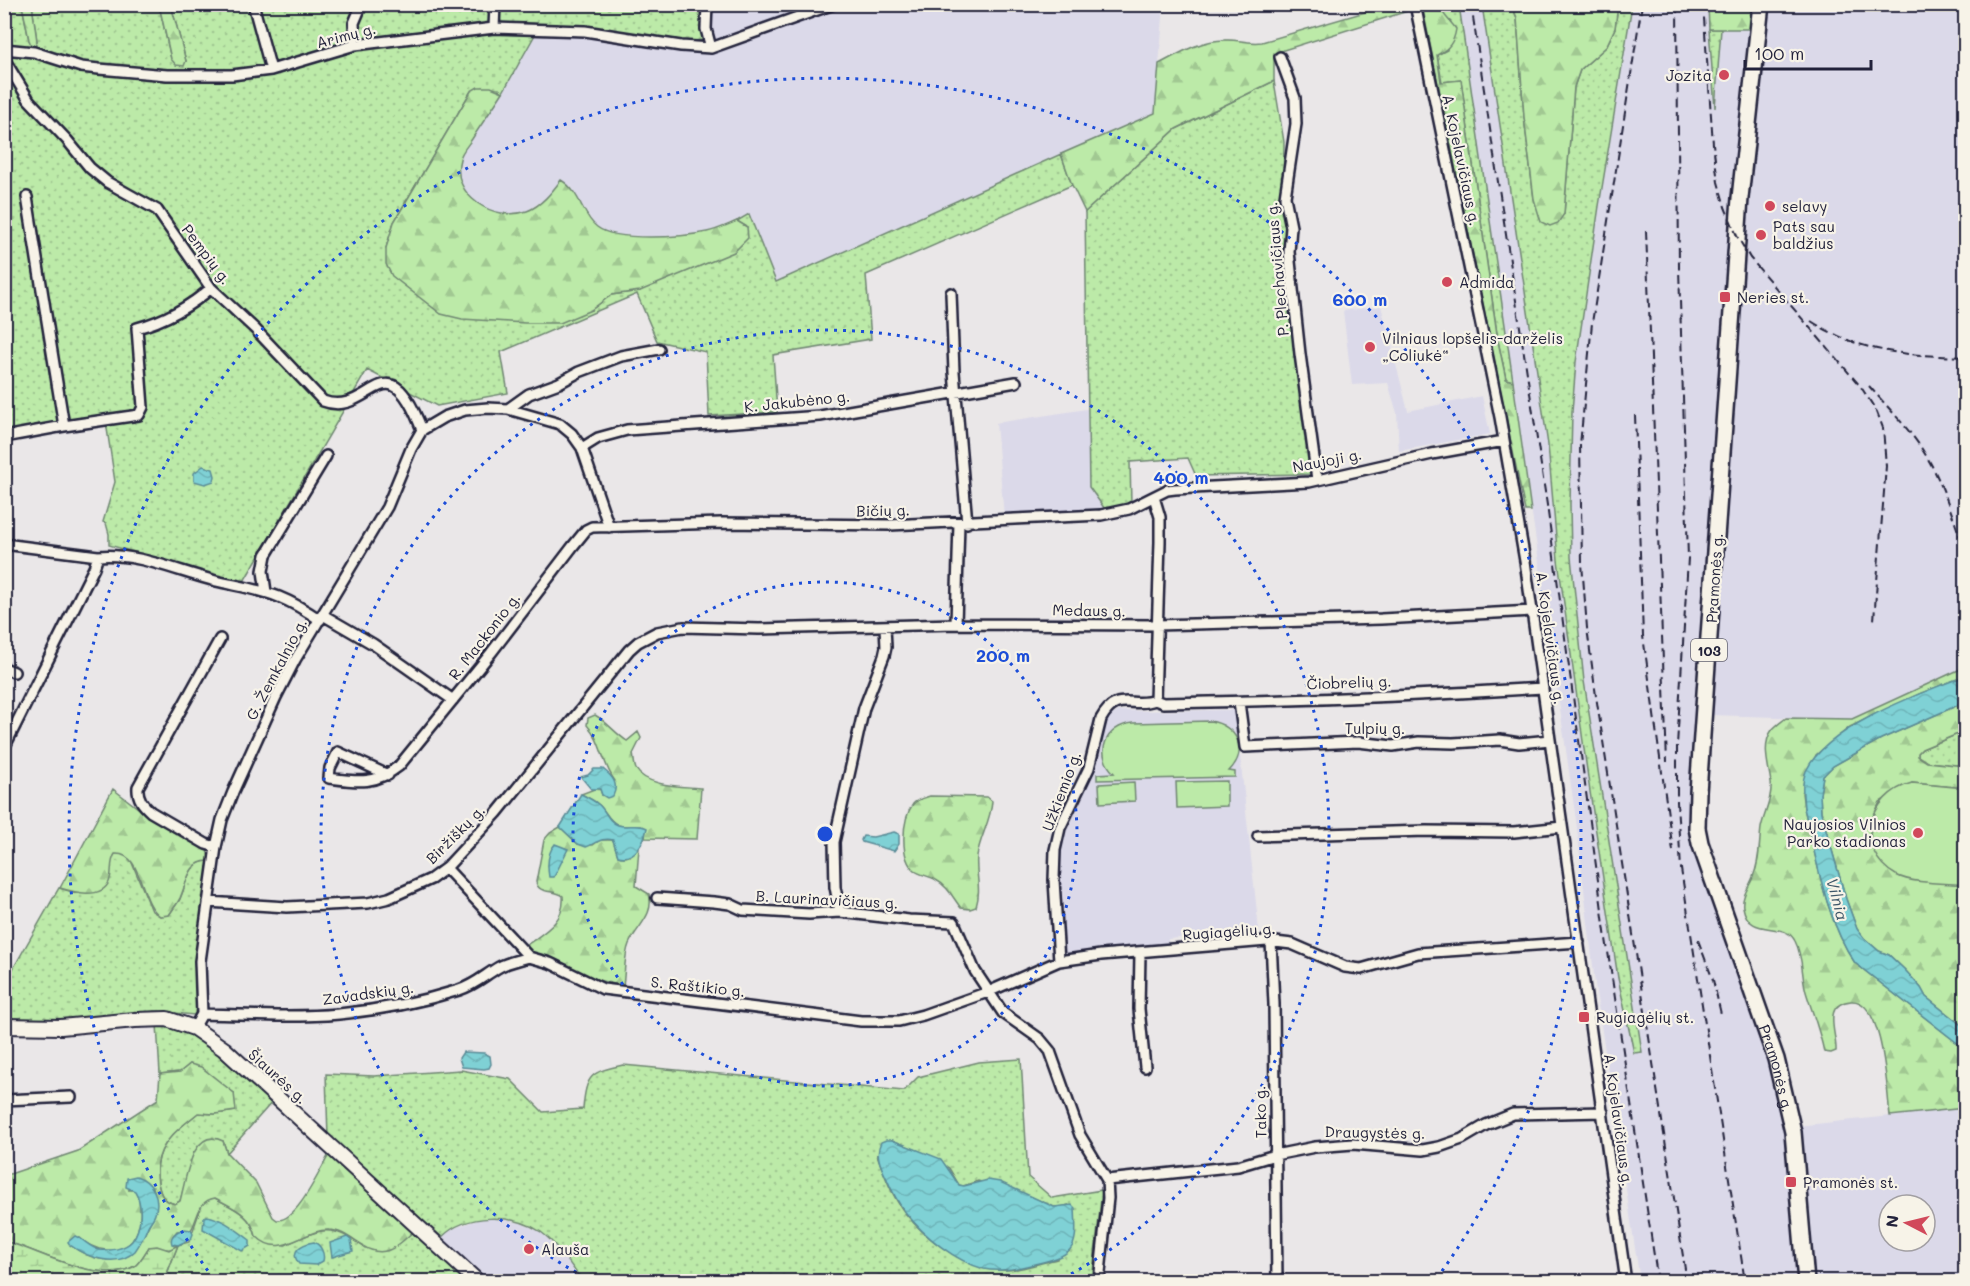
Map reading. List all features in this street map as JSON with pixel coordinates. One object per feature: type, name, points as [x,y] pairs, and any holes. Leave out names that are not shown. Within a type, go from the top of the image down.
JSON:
[{"type":"main road","name":"Pramonės g.","points":[[1761,4],[1740,198],[1697,828],[1707,865],[1776,1059],[1784,1089],[1793,1132],[1806,1281]]},
{"type":"main road","name":"Šiaurės g.","points":[[4,1026],[61,1027],[156,1019],[176,1021],[194,1028],[210,1037],[232,1056],[478,1281]]},
{"type":"street","points":[[254,4],[271,70]]},
{"type":"street","points":[[355,45],[354,23],[362,4]]},
{"type":"street","points":[[494,28],[495,4]]},
{"type":"street","points":[[707,4],[706,29],[711,48]]},
{"type":"street","name":"Arimų g.","points":[[4,49],[34,52],[81,67],[156,74],[232,75],[271,70],[355,45],[494,28],[585,32],[711,48],[834,4]]},
{"type":"street","name":"A. Kojelavičiaus g.","points":[[1415,4],[1504,441],[1533,611],[1626,1281]]},
{"type":"street","name":"P. Plechavičiaus g.","points":[[1280,57],[1295,98],[1296,124],[1285,197],[1291,227],[1289,252],[1300,354],[1317,480]]},
{"type":"street","name":"Pempių g.","points":[[4,59],[29,100],[90,168],[107,182],[157,210],[211,288],[255,329],[323,401],[343,405],[354,401],[376,385],[387,384],[395,387],[411,400],[422,430]]},
{"type":"street","points":[[27,197],[64,426]]},
{"type":"street","points":[[4,437],[141,414],[143,407],[137,328],[151,325],[196,301],[211,288]]},
{"type":"street","points":[[951,293],[963,523],[956,624]]},
{"type":"street","points":[[508,409],[529,394],[559,383],[579,372],[621,356],[659,349]]},
{"type":"street","name":"K. Jakubėno g.","points":[[582,448],[598,438],[627,430],[820,416],[1016,382]]},
{"type":"street","points":[[422,430],[444,417],[465,410],[488,408],[508,409],[560,424],[572,434],[582,448],[609,526]]},
{"type":"street","name":"G. Žemkalnio g.","points":[[202,1014],[200,961],[222,820],[250,750],[295,660],[387,507],[411,448],[422,430]]},
{"type":"street","name":"Naujoji g.","points":[[1154,497],[1167,490],[1175,489],[1317,480],[1412,458],[1504,441]]},
{"type":"street","points":[[266,592],[263,571],[266,555],[326,456]]},
{"type":"street","points":[[1154,497],[1160,526],[1155,700]]},
{"type":"street","name":"Bičių g.","points":[[609,526],[722,523],[847,526],[963,523],[1114,513],[1129,510],[1154,497]]},
{"type":"street","name":"R. Mackonio g.","points":[[388,775],[411,753],[586,530],[592,527],[609,526]]},
{"type":"street","points":[[4,544],[98,556],[136,558],[197,576],[266,592],[291,602],[373,644],[453,700]]},
{"type":"street","points":[[4,748],[49,663],[98,556]]},
{"type":"street","name":"Medaus g.","points":[[647,637],[657,632],[682,627],[759,629],[956,624],[1156,625],[1381,619],[1533,611]]},
{"type":"street","points":[[840,912],[835,887],[834,842],[864,708],[884,656],[885,626]]},
{"type":"street","name":"Biržiškų g.","points":[[208,902],[287,907],[368,903],[415,888],[446,868],[497,813],[628,650],[647,637]]},
{"type":"street","points":[[216,847],[206,844],[143,806],[138,787],[220,639]]},
{"type":"street","points":[[4,668],[14,672]]},
{"type":"street","name":"Čiobrelių g.","points":[[1155,700],[1163,703],[1239,702],[1454,694],[1543,688]]},
{"type":"street","name":"Užkiemio g.","points":[[1059,961],[1054,879],[1055,850],[1060,828],[1089,768],[1101,719],[1105,712],[1114,703],[1155,700]]},
{"type":"street","name":"Tulpių g.","points":[[1239,702],[1245,747],[1358,742],[1393,746],[1419,742],[1453,743],[1500,740],[1519,743],[1550,740]]},
{"type":"street","points":[[338,752],[388,775],[379,779],[353,781],[329,778],[329,772],[338,752]]},
{"type":"street","points":[[1258,836],[1426,831],[1514,832],[1562,827]]},
{"type":"street","name":"S. Raštikio g.","points":[[446,868],[529,957],[550,963],[603,989],[861,1021],[899,1021],[923,1016],[988,992]]},
{"type":"street","name":"B. Laurinavičiaus g.","points":[[657,898],[730,904],[743,910],[809,914],[840,912],[909,920],[954,922],[970,962],[988,992]]},
{"type":"street","name":"Rugiagėlių g.","points":[[988,992],[1059,961],[1271,941],[1292,944],[1345,967],[1361,969],[1418,953],[1579,942]]},
{"type":"street","name":"Tako g.","points":[[1271,941],[1274,1004],[1277,1281]]},
{"type":"street","points":[[1143,952],[1139,1009],[1145,1066]]},
{"type":"street","name":"Zavadskių g.","points":[[202,1014],[299,1016],[371,1010],[422,1000],[461,989],[476,983],[500,966],[529,957]]},
{"type":"street","points":[[988,992],[1003,1013],[1040,1039],[1050,1051],[1080,1135],[1107,1180],[1108,1198],[1099,1281]]},
{"type":"street","points":[[194,1028],[202,1014]]},
{"type":"street","points":[[4,1100],[72,1097]]},
{"type":"street","name":"Draugystės g.","points":[[1107,1180],[1229,1167],[1315,1147],[1353,1144],[1423,1150],[1462,1139],[1486,1125],[1513,1114],[1603,1112]]},
{"type":"shaded area","points":[[704,5],[1164,5],[1155,113],[775,282],[749,215],[708,232],[655,237],[608,234],[595,226],[571,186],[546,198],[527,211],[506,214],[490,211],[477,203],[463,188],[459,176],[460,158],[503,92],[541,24],[588,26]]},
{"type":"shaded area","points":[[1459,5],[1482,5],[1548,445],[1558,560],[1589,785],[1642,1052],[1584,681],[1577,621],[1571,557],[1570,504],[1572,412],[1576,362],[1632,5],[1708,5],[1715,102],[1721,29],[1754,29],[1690,822],[1759,1023],[1784,1107],[1800,1281],[1640,1281],[1596,992],[1576,820]]},
{"type":"shaded area","points":[[1767,5],[1965,5],[1965,667],[1852,719],[1710,715],[1742,245]]},
{"type":"shaded area","name":"Vilniaus lopšelis-darželis „Coliukė“","points":[[1381,306],[1408,411],[1482,396],[1490,434],[1399,451],[1397,413],[1388,383],[1352,385],[1343,311]]},
{"type":"shaded area","points":[[1087,409],[1089,487],[1107,512],[1004,517],[996,423]]},
{"type":"shaded area","points":[[1235,710],[1259,931],[1168,939],[1168,946],[1063,955],[1058,873],[1059,848],[1065,825],[1091,777],[1104,725],[1109,716],[1119,711]]},
{"type":"shaded area","points":[[1965,1108],[1965,1281],[1811,1281],[1797,1126]]},
{"type":"shaded area","points":[[486,1217],[521,1223],[541,1232],[570,1263],[582,1281],[490,1281],[442,1237],[449,1230]]},
{"type":"green space","points":[[5,5],[22,5],[29,40],[37,41],[32,5],[159,5],[171,59],[186,61],[171,5],[704,5],[703,40],[682,42],[588,26],[541,24],[503,92],[499,89],[471,91],[394,222],[386,248],[591,310],[611,295],[640,291],[747,227],[737,221],[749,214],[776,282],[1061,154],[1072,185],[866,275],[871,339],[773,355],[777,412],[709,416],[706,352],[657,341],[637,294],[501,352],[508,393],[437,406],[367,370],[243,583],[109,545],[109,534],[106,523],[103,522],[115,482],[106,422],[5,441]]},
{"type":"green space","points":[[22,5],[32,5],[37,41],[35,45],[31,45],[29,40]]},
{"type":"green space","points":[[159,5],[171,5],[186,61],[184,66],[176,65],[171,59]]},
{"type":"green space","points":[[1389,5],[1410,5],[1411,10],[1274,53],[1274,81],[1176,129],[1085,212],[1061,154],[1155,113],[1159,64],[1208,42],[1230,40],[1262,42]]},
{"type":"green space","points":[[1422,5],[1439,5],[1456,29],[1450,45],[1437,55],[1441,82],[1461,80],[1498,341],[1506,379],[1513,381],[1531,511],[1525,511]]},
{"type":"green space","points":[[1439,5],[1459,5],[1513,381],[1506,379],[1498,341],[1461,80],[1442,82],[1437,55],[1447,50],[1451,22],[1443,16]]},
{"type":"green space","points":[[1482,5],[1512,5],[1517,18],[1524,117],[1534,199],[1564,214],[1574,87],[1580,70],[1606,47],[1615,28],[1618,5],[1632,5],[1576,362],[1572,412],[1570,504],[1571,557],[1584,681],[1642,1052],[1634,1053],[1618,978],[1558,560],[1548,445]]},
{"type":"green space","points":[[1512,5],[1618,5],[1615,28],[1606,47],[1580,70],[1574,87],[1564,214],[1558,223],[1550,226],[1541,222],[1534,199],[1524,117],[1517,18]]},
{"type":"green space","points":[[1708,5],[1757,6],[1754,29],[1709,29]]},
{"type":"green space","points":[[1709,29],[1721,29],[1715,108]]},
{"type":"green space","points":[[1274,81],[1284,142],[1283,202],[1286,217],[1287,258],[1311,474],[1196,476],[1188,458],[1130,462],[1131,503],[1107,512],[1089,487],[1085,212],[1176,129]]},
{"type":"green space","points":[[478,87],[491,87],[503,92],[460,159],[459,172],[462,184],[477,203],[501,213],[514,214],[527,211],[542,202],[561,180],[573,191],[592,222],[606,232],[650,237],[696,234],[737,221],[747,227],[748,238],[734,252],[640,291],[611,295],[591,310],[560,323],[462,319],[441,314],[392,276],[386,264],[386,248],[394,222],[471,91]]},
{"type":"green space","points":[[1965,667],[1965,676],[1919,694],[1850,727],[1816,755],[1802,793],[1829,908],[1855,963],[1965,1049],[1965,1108],[1890,1116],[1882,1049],[1871,1014],[1862,1004],[1851,1001],[1842,1003],[1833,1013],[1836,1051],[1824,1052],[1805,988],[1800,954],[1795,941],[1783,931],[1752,923],[1743,907],[1744,895],[1757,865],[1761,828],[1771,792],[1767,742],[1772,730],[1786,718],[1852,719]]},
{"type":"green space","points":[[1965,702],[1965,731],[1922,749],[1918,756],[1927,762],[1965,766],[1965,788],[1912,783],[1880,802],[1872,819],[1882,863],[1888,869],[1905,878],[1965,885],[1965,1028],[1926,997],[1905,970],[1889,955],[1879,951],[1857,929],[1821,812],[1820,794],[1823,776],[1833,766],[1881,739]]},
{"type":"green space","points":[[595,715],[627,741],[638,732],[641,738],[633,754],[635,767],[641,775],[656,782],[701,788],[697,839],[645,838],[646,828],[618,825],[598,804],[581,794],[597,788],[600,789],[602,795],[615,781],[596,738],[587,725],[588,718]]},
{"type":"green space","points":[[1210,721],[1227,728],[1237,740],[1239,755],[1229,771],[1235,772],[1235,777],[1097,780],[1097,774],[1114,773],[1108,766],[1104,750],[1105,742],[1115,729],[1133,723]]},
{"type":"green space","points":[[1965,731],[1965,766],[1927,762],[1918,756],[1922,749]]},
{"type":"green space","points":[[1227,781],[1227,806],[1177,808],[1176,782]]},
{"type":"green space","points":[[1134,782],[1135,801],[1100,803],[1099,784]]},
{"type":"green space","name":"Naujosios Vilnios Parko stadionas","points":[[1912,783],[1965,788],[1965,885],[1920,882],[1903,878],[1883,865],[1874,852],[1871,824],[1876,811],[1897,789]]},
{"type":"green space","points":[[113,789],[146,814],[201,844],[207,850],[210,861],[197,864],[193,868],[180,898],[169,915],[160,916],[153,909],[136,869],[124,856],[115,854],[109,882],[100,891],[86,893],[60,888]]},
{"type":"green space","points":[[930,796],[987,797],[992,801],[977,856],[976,907],[961,908],[944,885],[915,871],[906,857],[904,838],[909,811],[916,801]]},
{"type":"green space","points":[[560,827],[578,844],[593,845],[600,840],[613,840],[618,856],[629,856],[639,848],[636,886],[649,894],[650,908],[627,949],[623,986],[589,978],[550,958],[530,953],[527,949],[528,944],[558,919],[563,905],[563,896],[540,889],[536,882],[544,840]]},
{"type":"green space","points":[[122,853],[130,858],[152,911],[160,916],[169,915],[178,903],[193,868],[197,864],[210,861],[198,945],[198,1004],[194,1015],[155,1011],[68,1021],[5,1020],[5,983],[59,888],[76,893],[115,854]]},
{"type":"green space","points":[[157,1024],[182,1029],[199,1038],[273,1101],[227,1153],[223,1141],[194,1152],[180,1201],[175,1204],[165,1199],[159,1187],[157,1171],[161,1151],[180,1127],[198,1113],[215,1114],[235,1111],[234,1093],[190,1064],[180,1072],[160,1074]]},
{"type":"green space","points":[[1021,1059],[1028,1177],[1052,1198],[1102,1190],[1092,1281],[582,1281],[547,1237],[517,1221],[490,1218],[476,1220],[452,1229],[442,1237],[328,1138],[326,1074],[374,1076],[461,1070],[510,1079],[543,1112],[583,1109],[586,1088],[592,1076],[623,1065],[904,1091],[918,1077],[979,1062]],"holes":[[[892,1140],[919,1151],[949,1168],[959,1185],[963,1186],[978,1181],[1029,1196],[1054,1207],[1068,1205],[1057,1259],[1020,1268],[998,1270],[971,1263],[935,1242],[914,1223],[900,1206],[877,1155]]]},
{"type":"green space","points":[[190,1064],[201,1067],[234,1093],[236,1111],[215,1114],[198,1113],[166,1142],[158,1160],[157,1171],[160,1190],[168,1201],[175,1204],[180,1201],[188,1169],[197,1147],[212,1138],[223,1141],[227,1153],[256,1183],[273,1217],[277,1220],[285,1218],[300,1204],[330,1153],[415,1230],[396,1246],[381,1252],[366,1248],[337,1231],[329,1230],[319,1231],[283,1245],[274,1245],[265,1243],[256,1236],[250,1222],[240,1212],[215,1198],[205,1202],[202,1206],[191,1230],[177,1231],[173,1236],[174,1245],[178,1245],[175,1248],[149,1247],[135,1266],[121,1271],[88,1270],[5,1241],[4,1176],[78,1151],[158,1099],[160,1074],[180,1072]],"holes":[[[153,1187],[154,1210],[146,1231],[139,1243],[122,1257],[112,1259],[92,1257],[70,1245],[80,1238],[91,1246],[106,1250],[127,1246],[138,1230],[140,1216],[138,1196],[135,1190],[128,1190]]]},
{"type":"green space","points":[[215,1198],[246,1217],[254,1228],[256,1236],[285,1245],[308,1235],[326,1231],[343,1235],[365,1248],[415,1230],[469,1282],[164,1282],[178,1245],[189,1242],[202,1204],[206,1199]]},
{"type":"green space","points":[[4,1241],[70,1265],[105,1272],[121,1271],[135,1266],[149,1247],[157,1246],[169,1250],[178,1245],[164,1281],[5,1282]]},
{"type":"water","points":[[203,466],[213,469],[214,481],[205,484],[194,481],[194,473]]},
{"type":"water","name":"Vilnia","points":[[1965,676],[1965,702],[1881,739],[1833,766],[1823,776],[1820,794],[1821,812],[1857,929],[1879,951],[1889,955],[1905,970],[1926,997],[1965,1028],[1965,1049],[1855,963],[1829,908],[1804,808],[1803,780],[1817,755],[1854,726],[1901,702]]},
{"type":"water","points":[[594,769],[603,769],[612,778],[615,784],[613,796],[607,798],[602,795],[600,789],[591,789],[581,777],[588,775]]},
{"type":"water","points":[[581,794],[598,804],[614,823],[621,826],[647,828],[644,839],[634,853],[624,857],[618,856],[613,840],[609,839],[586,847],[578,844],[560,827]]},
{"type":"water","points":[[894,832],[899,834],[899,844],[894,851],[861,840],[863,836],[873,837]]},
{"type":"water","points":[[555,844],[568,849],[554,877],[549,877],[548,859]]},
{"type":"water","points":[[463,1052],[484,1053],[490,1056],[489,1068],[462,1067],[459,1058]]},
{"type":"water","points":[[886,1140],[892,1140],[941,1159],[959,1185],[964,1186],[988,1180],[1000,1182],[1054,1207],[1072,1205],[1075,1208],[1076,1231],[1072,1246],[1061,1256],[1052,1260],[1005,1270],[984,1269],[951,1254],[913,1222],[900,1204],[879,1159],[879,1146]]},
{"type":"water","points":[[136,1176],[142,1178],[154,1190],[157,1208],[135,1251],[120,1259],[111,1260],[84,1254],[70,1245],[68,1242],[75,1236],[100,1250],[117,1249],[132,1241],[138,1230],[140,1209],[135,1191],[126,1187],[127,1178]]},
{"type":"water","points":[[207,1216],[235,1229],[250,1240],[250,1246],[242,1251],[203,1229],[204,1217]]},
{"type":"water","points":[[184,1229],[191,1230],[193,1234],[191,1239],[178,1245],[172,1244],[173,1236]]},
{"type":"water","points":[[347,1237],[351,1240],[353,1251],[332,1257],[330,1243]]},
{"type":"water","points":[[314,1242],[322,1250],[323,1261],[316,1265],[299,1264],[295,1255],[298,1249]]},
{"type":"railway","points":[[1471,4],[1547,505],[1605,932],[1658,1282]]},
{"type":"railway","points":[[1642,4],[1592,323],[1580,445],[1582,563],[1587,628],[1596,696],[1687,1282]]},
{"type":"railway","points":[[1677,4],[1679,268],[1688,558],[1677,746],[1677,802],[1681,869],[1745,1282]]},
{"type":"railway","points":[[1703,4],[1718,182],[1737,236],[1750,258],[1861,387],[1877,412],[1883,428],[1886,466],[1874,620]]},
{"type":"railway","points":[[1646,231],[1667,762]]},
{"type":"railway","points":[[1811,321],[1849,340],[1885,351],[1966,357]]},
{"type":"railway","points":[[1869,386],[1906,427],[1932,466],[1966,553]]},
{"type":"railway","points":[[1635,415],[1643,636],[1673,851]]},
{"type":"railway","points":[[1698,940],[1713,980],[1721,1014]]},
{"type":"place","name":"Jozita","points":[[1724,75]]},
{"type":"place","name":"selavy","points":[[1770,206]]},
{"type":"place","name":"Pats sau baldžius","points":[[1761,235]]},
{"type":"place","name":"Admida","points":[[1447,282]]},
{"type":"place","name":"Neries st.","points":[[1725,297]]},
{"type":"place","name":"Vilniaus lopšelis-darželis „Coliukė“","points":[[1370,347]]},
{"type":"place","name":"Naujosios Vilnios Parko stadionas","points":[[1918,833]]},
{"type":"place","name":"Rugiagėlių st.","points":[[1584,1017]]},
{"type":"place","name":"Pramonės st.","points":[[1791,1182]]},
{"type":"place","name":"Alauša","points":[[529,1249]]}]
